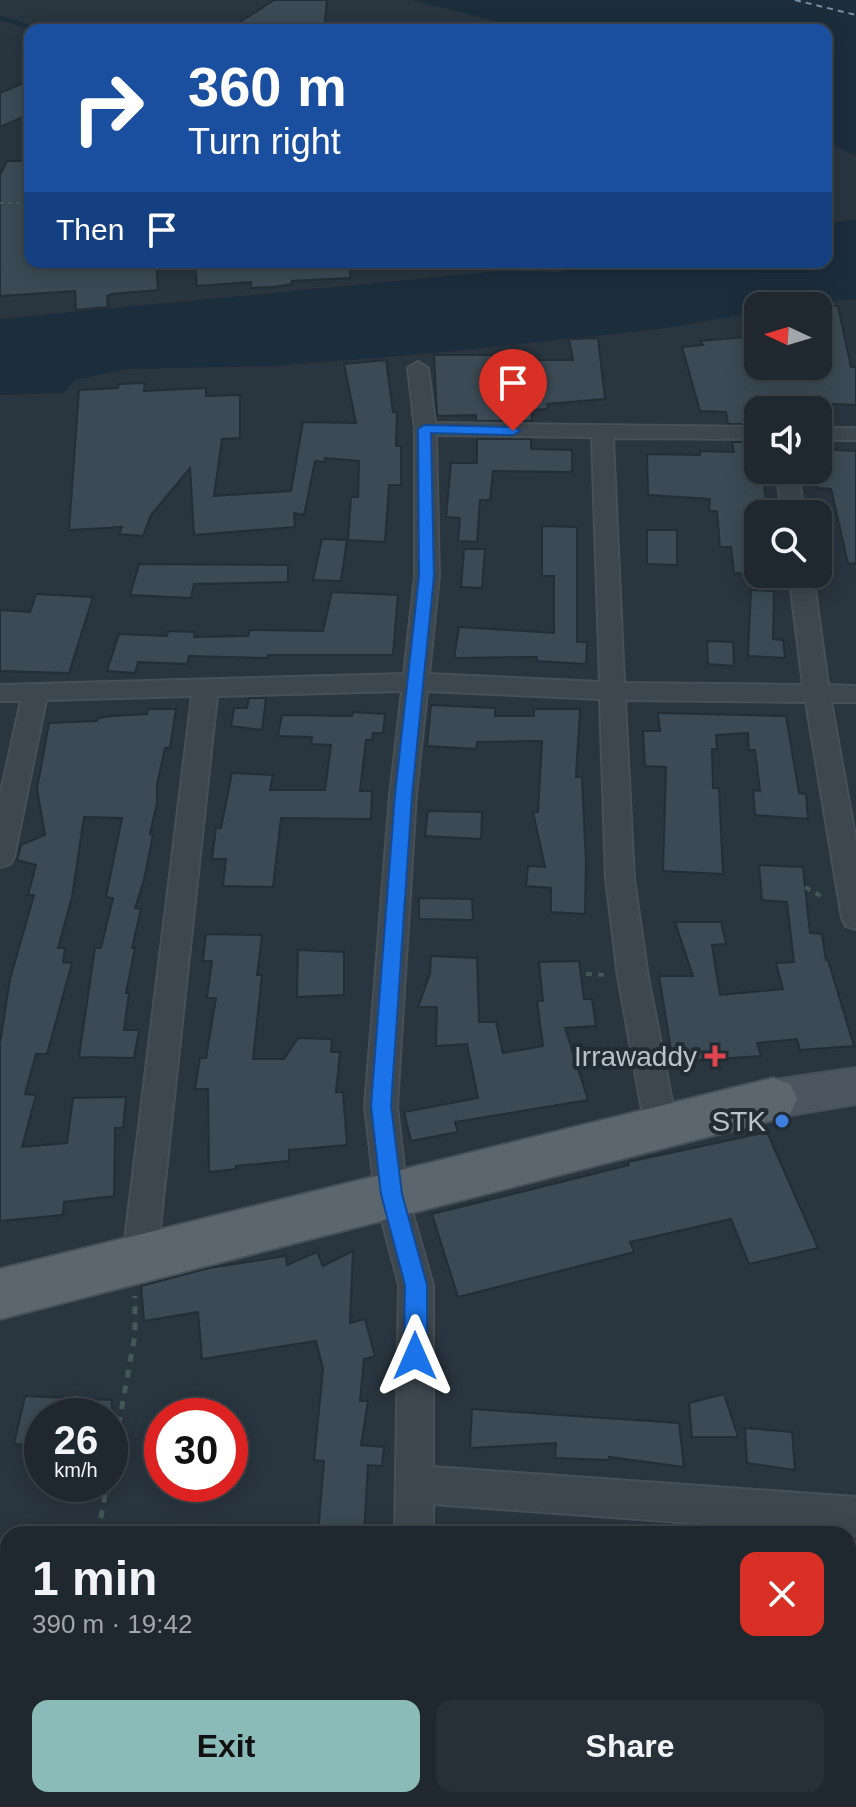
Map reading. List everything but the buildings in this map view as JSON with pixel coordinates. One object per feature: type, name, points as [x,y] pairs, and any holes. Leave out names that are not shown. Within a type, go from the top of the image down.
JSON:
[{"type":"main road","points":[[0,1294],[773,1099],[856,1086]]},
{"type":"main road","points":[[773,1099],[856,1110]]},
{"type":"street","points":[[414,1526],[416,1285],[391,1194],[381,1106],[403,795],[427,576],[425,429],[418,368]]},
{"type":"street","points":[[425,429],[744,433]]},
{"type":"street","points":[[602,432],[620,879],[633,977],[661,1127]]},
{"type":"street","points":[[832,434],[856,434]]},
{"type":"street","points":[[803,588],[817,695],[856,918]]},
{"type":"street","points":[[0,693],[415,682],[612,691],[856,694]]},
{"type":"street","points":[[137,1257],[206,686]]},
{"type":"street","points":[[0,857],[36,690]]},
{"type":"street","points":[[414,1484],[856,1516]]},
{"type":"path","points":[[0,203],[24,203]]},
{"type":"path","points":[[124,1398],[135,1335],[137,1257]]},
{"type":"path","points":[[99,1526],[104,1502]]},
{"type":"water","points":[[411,0],[856,0],[856,156],[832,145],[832,24],[506,24]]},
{"type":"water","points":[[856,219],[856,299],[832,301],[832,292],[744,292],[744,314],[659,329],[436,353],[273,366],[127,369],[75,380],[63,393],[0,395],[0,319],[502,271],[832,268],[832,223]]},
{"type":"waterway","points":[[0,18],[24,25]]},
{"type":"ferry route","points":[[795,0],[856,15]]},
{"type":"place","name":"Irrawaddy","points":[[715,1056]]},
{"type":"place","name":"STK","points":[[782,1121]]},
{"type":"route","points":[[415,1356],[416,1285],[391,1194],[381,1106],[403,795],[427,576],[425,429],[513,431]]}]
